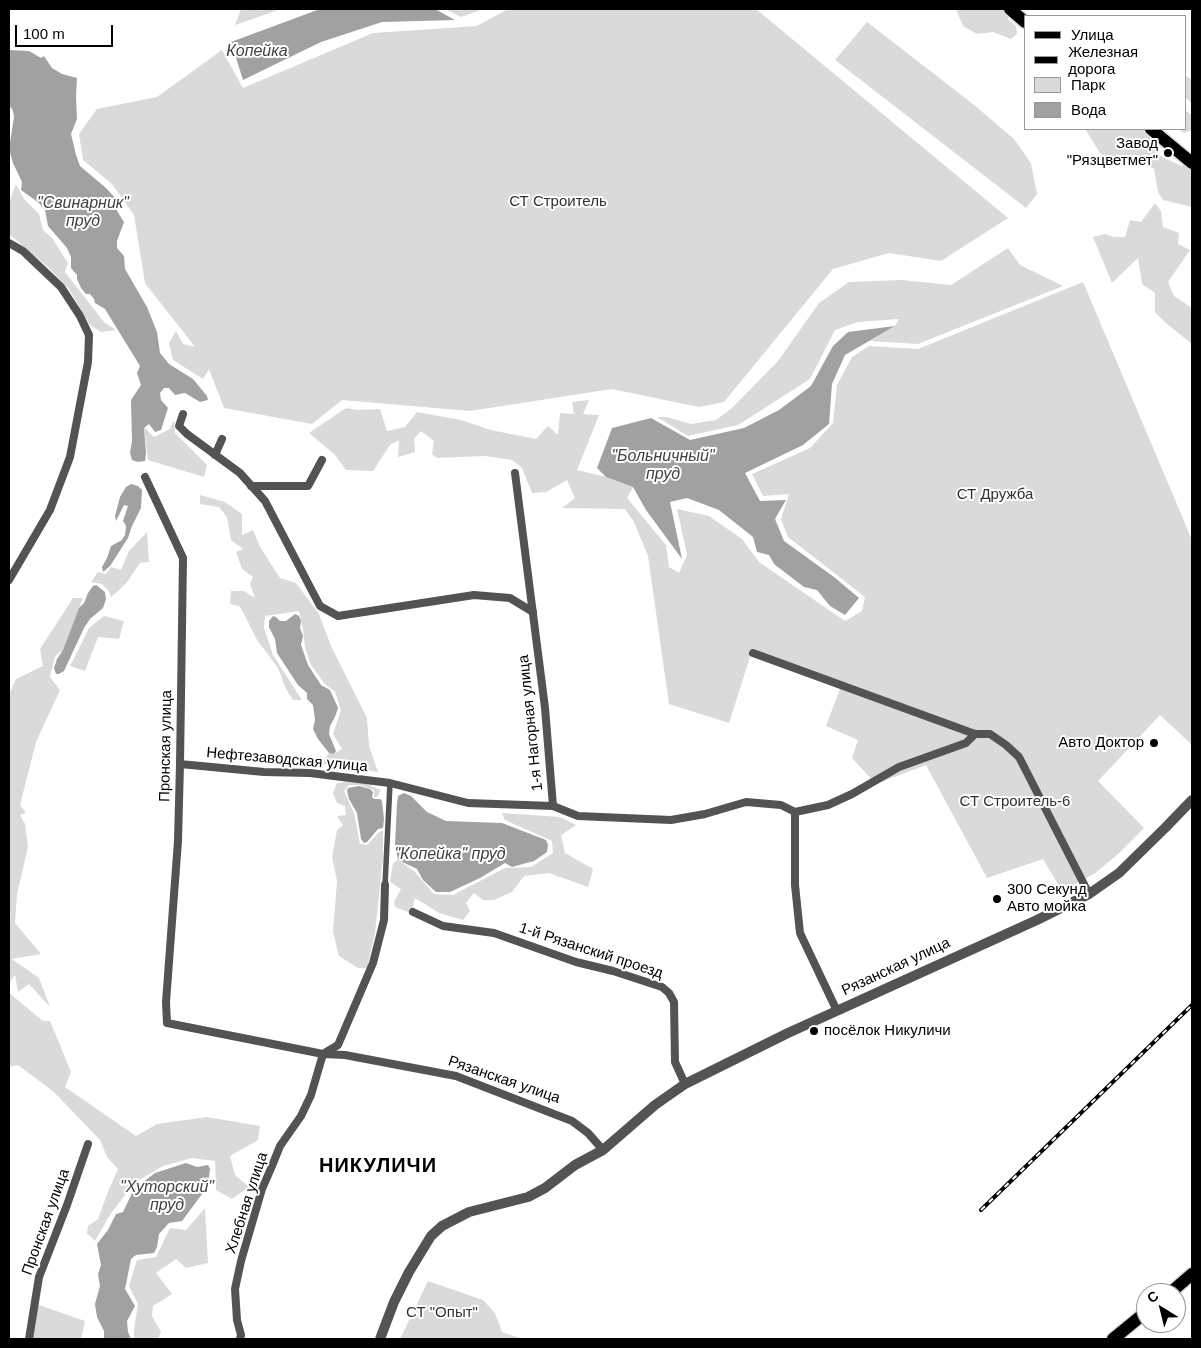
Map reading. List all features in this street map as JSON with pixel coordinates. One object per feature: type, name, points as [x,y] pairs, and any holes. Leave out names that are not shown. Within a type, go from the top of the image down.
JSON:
[{"type":"main road","points":[[1010,9],[1024,21]]},
{"type":"main road","points":[[1153,130],[1192,163]]},
{"type":"main road","points":[[1166,130],[1192,152]]},
{"type":"main road","points":[[1182,1283],[1192,1274]]},
{"type":"main road","points":[[1113,1339],[1136,1320]]},
{"type":"street","points":[[9,243],[24,251],[61,288],[80,316],[89,335],[88,362],[70,457],[50,510],[9,580]]},
{"type":"street","points":[[183,414],[179,426],[240,473],[265,501],[320,606],[338,616],[474,595],[510,598],[533,612]]},
{"type":"street","points":[[215,455],[222,439]]},
{"type":"street","points":[[251,486],[308,486],[322,460]]},
{"type":"street","name":"1-я Нагорная улица","points":[[390,783],[468,803],[553,806],[545,708],[515,473]]},
{"type":"street","name":"Пронская улица","points":[[145,477],[183,558],[178,841],[166,1002],[167,1023]]},
{"type":"street","points":[[753,653],[975,734],[990,734],[1006,745],[1019,757],[1089,894]]},
{"type":"street","points":[[553,806],[578,816],[671,820],[705,814],[746,802],[781,805],[795,812],[828,806],[899,767],[966,743],[975,734]]},
{"type":"street","name":"Нефтезаводская улица","points":[[180,764],[264,772],[310,773],[390,783]]},
{"type":"street","points":[[323,1054],[338,1045],[372,963],[384,920],[390,783]]},
{"type":"street","name":"Рязанская улица","points":[[380,1339],[394,1302],[409,1272],[431,1236],[442,1226],[469,1212],[528,1197],[545,1188],[575,1165],[603,1150],[655,1105],[684,1084],[1089,894],[1119,873],[1192,800]]},
{"type":"street","points":[[795,812],[795,885],[800,934],[837,1011]]},
{"type":"street","name":"1-й Рязанский проезд","points":[[413,912],[443,926],[494,933],[576,962],[613,971],[662,988],[674,1002],[675,1062],[684,1084]]},
{"type":"street","name":"Рязанская улица","points":[[167,1023],[323,1054],[345,1055],[456,1076],[572,1121],[588,1132],[603,1150]]},
{"type":"street","name":"Хлебная улица","points":[[240,1339],[235,1289],[241,1261],[262,1189],[280,1146],[301,1116],[311,1095],[323,1054]]},
{"type":"street","name":"Пронская улица","points":[[29,1339],[39,1276],[67,1206],[88,1144]]},
{"type":"green space","points":[[241,9],[281,9],[235,25]]},
{"type":"green space","points":[[445,9],[483,9],[461,17]]},
{"type":"green space","name":"СТ Строитель","points":[[508,9],[756,9],[1008,218],[941,261],[889,253],[833,269],[724,402],[699,407],[612,389],[470,411],[342,400],[312,424],[224,408],[209,369],[203,379],[173,360],[169,343],[176,331],[183,344],[195,347],[145,283],[134,215],[112,184],[83,160],[79,134],[97,109],[157,97],[222,50],[243,88],[373,33],[477,26]]},
{"type":"green space","points":[[956,9],[1004,9],[1007,11],[1008,19],[1016,26],[1017,34],[1011,39],[993,32],[977,34],[963,26]]},
{"type":"green space","points":[[867,22],[973,104],[1014,139],[1031,163],[1037,194],[1026,208],[835,60]]},
{"type":"green space","points":[[1186,76],[1192,80],[1192,103],[1186,98]]},
{"type":"green space","points":[[1186,111],[1192,115],[1192,130],[1184,133],[1180,130],[1186,130]]},
{"type":"green space","points":[[1086,130],[1147,130],[1151,133],[1154,150],[1162,157],[1182,166],[1188,163],[1192,167],[1192,207],[1163,200],[1158,192],[1154,169],[1138,157],[1132,155],[1116,166],[1107,164]]},
{"type":"green space","points":[[16,184],[24,199],[39,214],[43,230],[52,238],[68,263],[65,272],[104,322],[116,330],[101,332],[90,325],[69,289],[50,269],[9,234],[9,202]]},
{"type":"green space","points":[[1155,203],[1161,211],[1163,227],[1179,233],[1178,244],[1190,250],[1168,282],[1174,296],[1192,308],[1192,344],[1155,312],[1155,293],[1142,284],[1138,258],[1112,283],[1093,237],[1105,234],[1113,237],[1125,237],[1130,220],[1141,222]]},
{"type":"green space","points":[[1008,248],[1020,265],[1063,286],[918,344],[870,341],[895,326],[899,319],[858,322],[835,330],[810,379],[738,425],[688,436],[657,417],[667,417],[691,424],[716,420],[732,408],[778,361],[819,303],[849,282],[902,280],[951,285]]},
{"type":"green space","name":"СТ Дружба","points":[[1083,282],[1192,540],[1192,745],[1160,715],[1098,781],[1144,828],[1117,855],[1094,874],[1062,891],[1043,859],[987,878],[926,765],[876,784],[852,758],[858,740],[826,726],[841,686],[751,654],[729,723],[669,704],[648,556],[634,522],[625,509],[562,508],[575,498],[567,480],[546,492],[532,493],[522,468],[512,460],[485,456],[437,458],[432,454],[434,441],[421,431],[414,439],[415,452],[398,457],[399,440],[390,445],[373,471],[346,470],[335,455],[309,433],[346,408],[358,410],[380,409],[387,431],[405,427],[417,412],[461,420],[491,430],[536,439],[548,426],[558,435],[560,413],[574,414],[572,402],[589,400],[583,414],[599,415],[577,470],[606,477],[633,487],[627,498],[666,545],[669,567],[679,573],[687,555],[677,509],[709,516],[742,539],[759,562],[845,621],[862,611],[865,597],[788,537],[781,519],[789,494],[763,496],[752,474],[810,448],[833,423],[837,385],[852,357],[869,346],[918,349]]},
{"type":"green space","points":[[174,419],[175,433],[207,465],[204,477],[148,460],[144,427],[154,437],[170,429]]},
{"type":"green space","points":[[200,495],[225,502],[242,514],[242,535],[253,530],[260,547],[280,578],[296,583],[319,614],[331,646],[367,718],[369,746],[378,772],[321,764],[329,753],[334,754],[342,749],[333,734],[341,710],[335,692],[324,683],[311,665],[305,647],[299,611],[265,616],[264,628],[273,655],[302,700],[293,700],[286,689],[278,668],[257,640],[243,612],[239,606],[230,604],[231,591],[244,591],[255,598],[250,584],[253,577],[242,569],[236,552],[243,549],[231,540],[227,517],[219,507],[200,504]]},
{"type":"green space","points":[[147,532],[149,562],[140,563],[127,582],[117,592],[111,597],[108,590],[102,584],[91,582],[98,572],[106,574],[111,567],[121,570],[129,551]]},
{"type":"green space","points":[[73,598],[83,598],[63,650],[55,656],[50,677],[60,690],[36,742],[20,805],[26,813],[20,815],[25,824],[28,847],[17,894],[15,923],[41,954],[12,959],[39,978],[50,1007],[29,984],[18,992],[15,975],[9,983],[9,694],[16,679],[43,666],[40,649]]},
{"type":"green space","points":[[104,616],[124,621],[119,639],[98,637],[85,671],[70,666],[89,628]]},
{"type":"green space","points":[[363,782],[381,790],[377,797],[374,797],[374,790],[360,785],[349,785],[344,791],[354,813],[360,844],[367,845],[383,830],[383,858],[375,933],[367,968],[358,968],[339,956],[333,932],[337,881],[332,857],[337,830],[343,825],[337,816],[346,815],[345,806],[337,803],[333,793],[337,783]]},
{"type":"green space","points":[[502,813],[560,817],[576,825],[561,835],[565,853],[593,869],[588,887],[549,873],[524,876],[512,892],[494,900],[483,900],[474,893],[466,903],[470,911],[463,920],[439,913],[415,898],[411,913],[395,907],[394,902],[401,889],[390,882],[393,863],[398,860],[414,871],[434,894],[453,895],[505,868],[531,867],[553,853],[552,841],[505,820]]},
{"type":"green space","points":[[9,993],[43,1021],[50,1021],[71,1072],[65,1087],[136,1136],[157,1124],[207,1117],[260,1126],[258,1140],[230,1156],[235,1175],[249,1187],[232,1199],[216,1190],[215,1161],[192,1158],[163,1166],[134,1183],[110,1215],[95,1241],[87,1233],[88,1226],[98,1219],[118,1169],[107,1157],[100,1140],[54,1092],[18,1065],[9,1067]]},
{"type":"green space","points":[[205,1208],[208,1263],[186,1268],[176,1259],[156,1273],[172,1294],[153,1306],[152,1316],[161,1332],[158,1339],[134,1339],[138,1304],[129,1286],[137,1260],[156,1257],[170,1228],[186,1230]]},
{"type":"green space","name":"СТ \"Опыт\"","points":[[428,1281],[483,1300],[495,1313],[502,1332],[523,1339],[400,1339]]},
{"type":"green space","points":[[36,1304],[85,1321],[81,1339],[31,1339]]},
{"type":"water","name":"Копейка","points":[[320,9],[435,9],[455,20],[382,22],[321,42],[243,80],[231,42]]},
{"type":"water","name":"\"Свинарник\" пруд","points":[[9,50],[29,51],[41,58],[44,56],[52,68],[62,74],[77,78],[77,119],[71,134],[80,166],[118,201],[117,211],[124,222],[117,241],[117,248],[124,256],[125,269],[147,307],[157,332],[160,353],[169,364],[193,379],[207,396],[208,400],[200,402],[185,393],[175,395],[169,388],[164,388],[160,393],[161,400],[168,408],[161,430],[155,432],[149,424],[144,428],[145,461],[138,462],[132,460],[130,453],[132,441],[131,400],[141,385],[137,373],[140,366],[105,309],[95,303],[90,294],[86,294],[81,288],[77,275],[71,268],[71,257],[67,248],[48,226],[45,210],[39,203],[21,190],[22,182],[9,149],[14,117],[9,104]]},
{"type":"water","name":"\"Больничный\" пруд","points":[[895,326],[845,355],[832,384],[829,424],[803,445],[745,473],[760,501],[786,500],[775,519],[784,541],[834,577],[859,598],[845,615],[830,606],[817,590],[804,587],[774,564],[769,555],[757,552],[753,537],[719,510],[687,498],[670,502],[682,559],[646,510],[633,487],[606,477],[597,468],[612,428],[651,418],[690,440],[744,428],[779,410],[811,386],[833,346],[848,332]]},
{"type":"water","points":[[131,484],[138,486],[142,490],[141,508],[128,538],[110,566],[103,572],[102,567],[111,546],[122,540],[125,535],[126,526],[123,521],[128,506],[124,505],[116,521],[115,516],[120,497],[126,487]]},
{"type":"water","points":[[96,585],[105,592],[106,599],[103,608],[90,619],[84,628],[64,671],[56,674],[54,668],[57,659],[63,650],[79,608],[84,603],[93,586]]},
{"type":"water","points":[[295,614],[299,616],[301,621],[300,628],[303,636],[301,645],[308,665],[321,685],[330,690],[338,708],[330,726],[329,734],[336,751],[334,754],[329,753],[318,739],[313,729],[315,720],[313,705],[307,699],[307,693],[298,685],[277,653],[275,639],[269,627],[269,621],[273,616],[280,621],[286,621]]},
{"type":"water","points":[[359,786],[370,789],[373,792],[372,797],[374,799],[382,801],[384,819],[383,828],[378,829],[364,843],[361,839],[357,813],[347,791],[348,788]]},
{"type":"water","name":"\"Копейка\" пруд","points":[[404,793],[411,796],[427,812],[446,821],[502,823],[546,840],[548,845],[547,852],[534,861],[512,867],[505,863],[480,878],[450,892],[436,892],[423,880],[417,869],[398,860],[395,844],[397,804],[398,796]]},
{"type":"water","name":"\"Хуторский\" пруд","points":[[186,1163],[197,1167],[208,1165],[210,1169],[208,1186],[182,1221],[169,1223],[159,1234],[154,1253],[136,1255],[131,1259],[125,1289],[135,1306],[127,1321],[131,1339],[104,1339],[104,1331],[97,1317],[95,1304],[100,1286],[98,1274],[101,1265],[97,1244],[108,1230],[116,1214],[123,1212],[134,1189],[155,1173]]},
{"type":"railway","points":[[981,1210],[1192,1005]]},
{"type":"place","name":"Завод \"Рязцветмет\"","points":[[1168,153]]},
{"type":"place","name":"Авто Доктор","points":[[1154,743]]},
{"type":"place","name":"300 Секунд Авто мойка","points":[[997,899]]},
{"type":"place","name":"посёлок Никуличи","points":[[814,1031]]},
{"type":"district","name":"НИКУЛИЧИ","points":[[378,1166]]},
{"type":"park label","name":"СТ Строитель-6","points":[[1015,802]]}]
